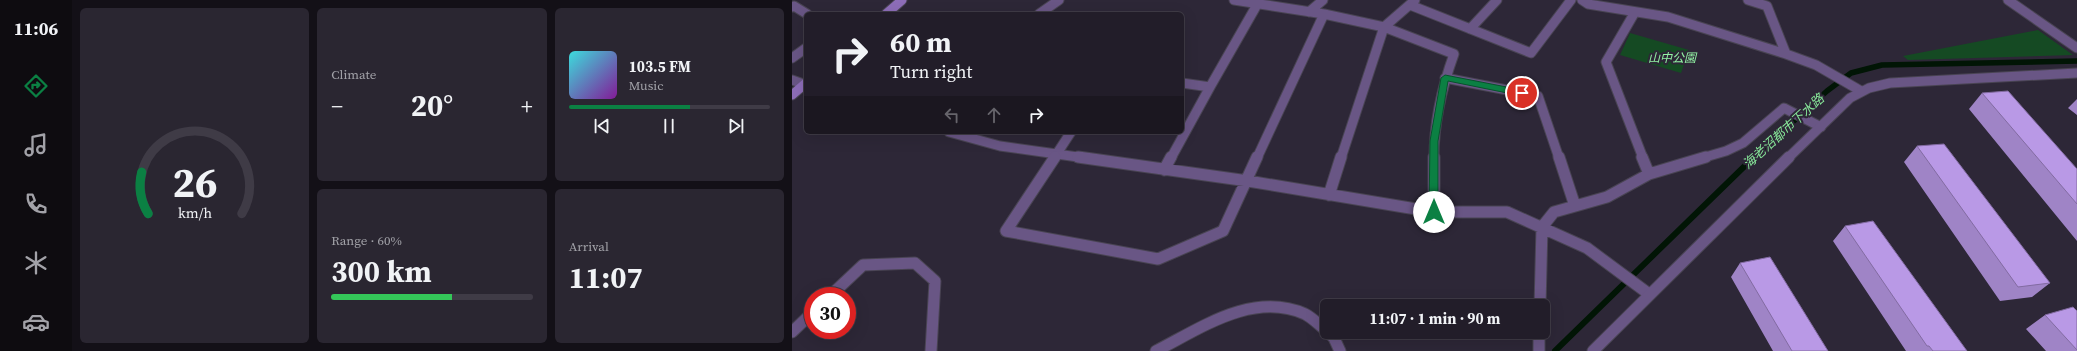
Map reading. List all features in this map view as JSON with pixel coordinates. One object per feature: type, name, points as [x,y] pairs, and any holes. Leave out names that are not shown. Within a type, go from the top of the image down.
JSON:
[{"type":"main road","points":[[888,12],[902,0]]},
{"type":"main road","points":[[792,95],[804,85]]},
{"type":"street","points":[[1042,12],[1059,0]]},
{"type":"street","points":[[1234,0],[1324,14],[1384,27],[1454,54],[1445,78],[1434,141],[1434,212]]},
{"type":"street","points":[[1309,12],[1323,0]]},
{"type":"street","points":[[1470,29],[1496,0]]},
{"type":"street","points":[[1329,195],[1384,27],[1413,2],[1470,29],[1531,53],[1571,0]]},
{"type":"street","points":[[1582,0],[1588,4],[1668,17],[1786,54],[1816,65],[1861,91]]},
{"type":"street","points":[[1748,0],[1767,6],[1786,54]]},
{"type":"street","points":[[2008,0],[2077,48]]},
{"type":"street","points":[[1184,134],[1258,3]]},
{"type":"street","points":[[792,7],[794,6],[804,12]]},
{"type":"street","points":[[1635,12],[1606,62],[1649,174]]},
{"type":"street","points":[[1070,134],[1006,231],[1158,259],[1223,231],[1248,181],[1324,14]]},
{"type":"street","points":[[792,58],[804,49]]},
{"type":"street","points":[[1593,351],[1649,294],[1850,98],[1861,91],[1876,85],[1890,83],[2077,73]]},
{"type":"street","points":[[1445,78],[1538,96],[1575,206]]},
{"type":"street","points":[[792,80],[804,84]]},
{"type":"street","points":[[1184,83],[1210,87]]},
{"type":"street","points":[[1540,299],[1542,227],[1554,212],[1606,197],[1649,174],[1726,151],[1743,143],[1784,108],[1821,127]]},
{"type":"street","points":[[956,134],[1000,146],[1248,181],[1434,212],[1507,212],[1587,248],[1649,294]]},
{"type":"street","points":[[1164,170],[1184,134]]},
{"type":"street","points":[[840,287],[863,265],[915,263],[935,281],[931,351]]},
{"type":"street","points":[[1156,351],[1242,309],[1271,304],[1296,308],[1315,318],[1320,323]]},
{"type":"street","points":[[792,332],[804,321]]},
{"type":"street","points":[[1334,339],[1340,351]]},
{"type":"street","points":[[1539,339],[1539,351]]},
{"type":"green space","points":[[2038,30],[2073,55],[1908,60],[1903,56]]},
{"type":"green space","name":"山中公園","points":[[1630,33],[1689,50],[1681,73],[1620,55]]},
{"type":"building","points":[[2008,91],[2077,169],[2077,204],[1982,93]]},
{"type":"building","points":[[1944,144],[2050,283],[2018,287],[1917,146]]},
{"type":"building","points":[[1873,221],[1967,351],[1933,351],[1929,346],[1927,346],[1845,226]]},
{"type":"building","points":[[1770,257],[1828,351],[1792,351],[1740,263]]},
{"type":"building","points":[[2073,307],[2077,311],[2077,350],[2045,315]]},
{"type":"waterway","name":"海老沼都市下水路","points":[[1753,158],[1827,91],[1851,73],[1882,65],[2077,61]]},
{"type":"waterway","name":"海老沼都市下水路","points":[[1555,351],[1754,157]]},
{"type":"route","points":[[1434,212],[1434,141],[1445,78],[1522,93]]}]
